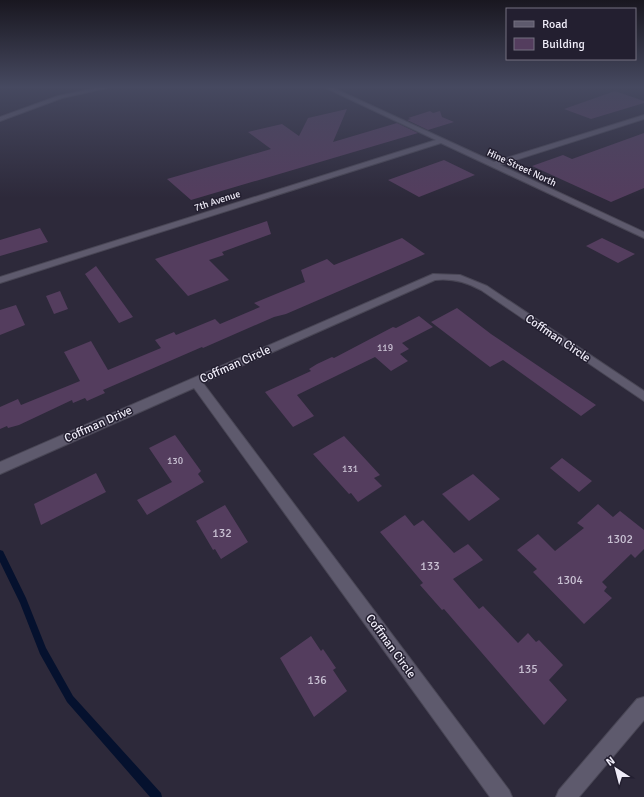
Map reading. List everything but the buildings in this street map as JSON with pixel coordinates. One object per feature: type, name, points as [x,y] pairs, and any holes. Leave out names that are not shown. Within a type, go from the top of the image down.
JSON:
[{"type":"street","name":"Hine Street North","points":[[405,124],[644,235]]},
{"type":"street","points":[[494,165],[622,124]]},
{"type":"street","name":"7th Avenue","points":[[0,280],[440,141]]},
{"type":"street","name":"Coffman Circle","points":[[502,797],[195,381],[433,277],[450,275],[469,279],[484,288],[644,397]]},
{"type":"street","name":"Coffman Drive","points":[[0,468],[195,381]]},
{"type":"street","points":[[566,797],[644,706]]},
{"type":"waterway","points":[[0,554],[23,601],[43,651],[70,699],[157,797]]}]
